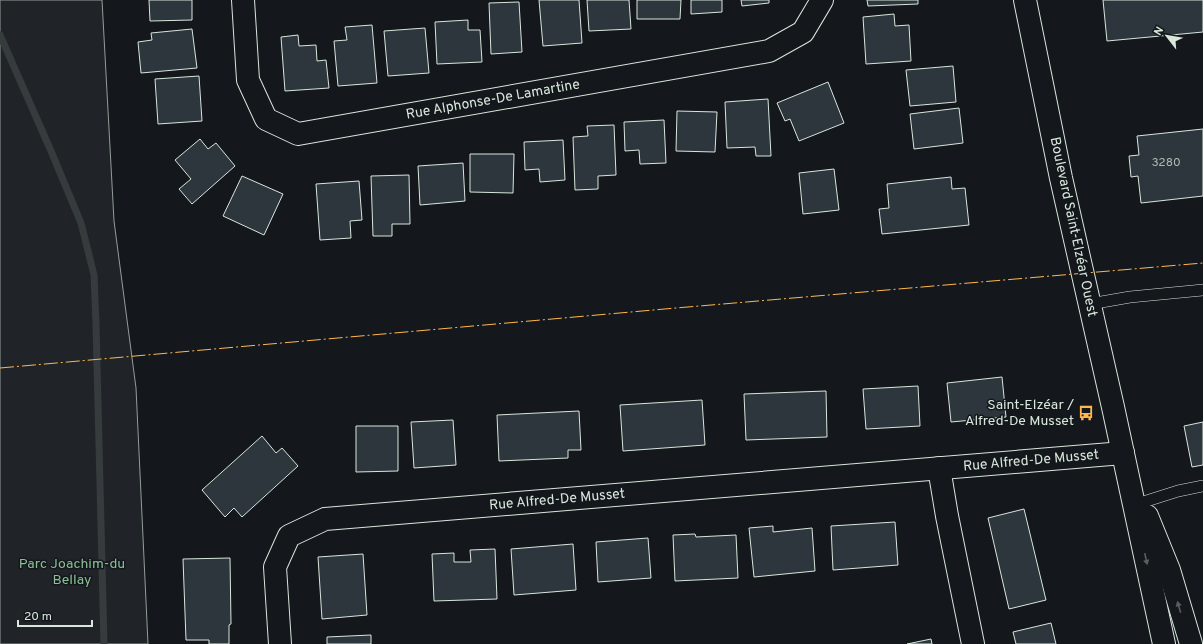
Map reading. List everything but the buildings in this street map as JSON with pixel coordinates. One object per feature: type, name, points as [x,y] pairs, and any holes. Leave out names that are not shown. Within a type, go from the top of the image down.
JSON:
[{"type":"street","name":"Rue Alphonse-De Lamartine","points":[[243,0],[248,80],[266,119],[298,134],[769,50],[803,32],[822,0]]},
{"type":"street","name":"Boulevard Saint-Elzéar Ouest","points":[[1025,0],[1061,178],[1123,453],[1138,504],[1164,644]]},
{"type":"street","name":"Rue Alfred-De Musset","points":[[280,644],[275,567],[289,536],[325,519],[1123,453]]},
{"type":"street","points":[[939,468],[972,644]]},
{"type":"street","name":"Boulevard Saint-Elzéar Ouest","points":[[1138,504],[1169,570],[1191,644]]},
{"type":"lane","points":[[1090,304],[1130,297],[1203,290]]},
{"type":"lane","points":[[1138,504],[1178,491],[1203,486]]},
{"type":"green space","name":"Parc Joachim-du Bellay","points":[[0,0],[102,0],[114,221],[136,388],[148,644],[0,644]]},
{"type":"waterway","points":[[0,35],[81,223],[94,275],[104,644]]},
{"type":"power","points":[[0,368],[1203,263]]},
{"type":"place","name":"Saint-Elzéar / Alfred-De Musset","points":[[1086,413]]}]
